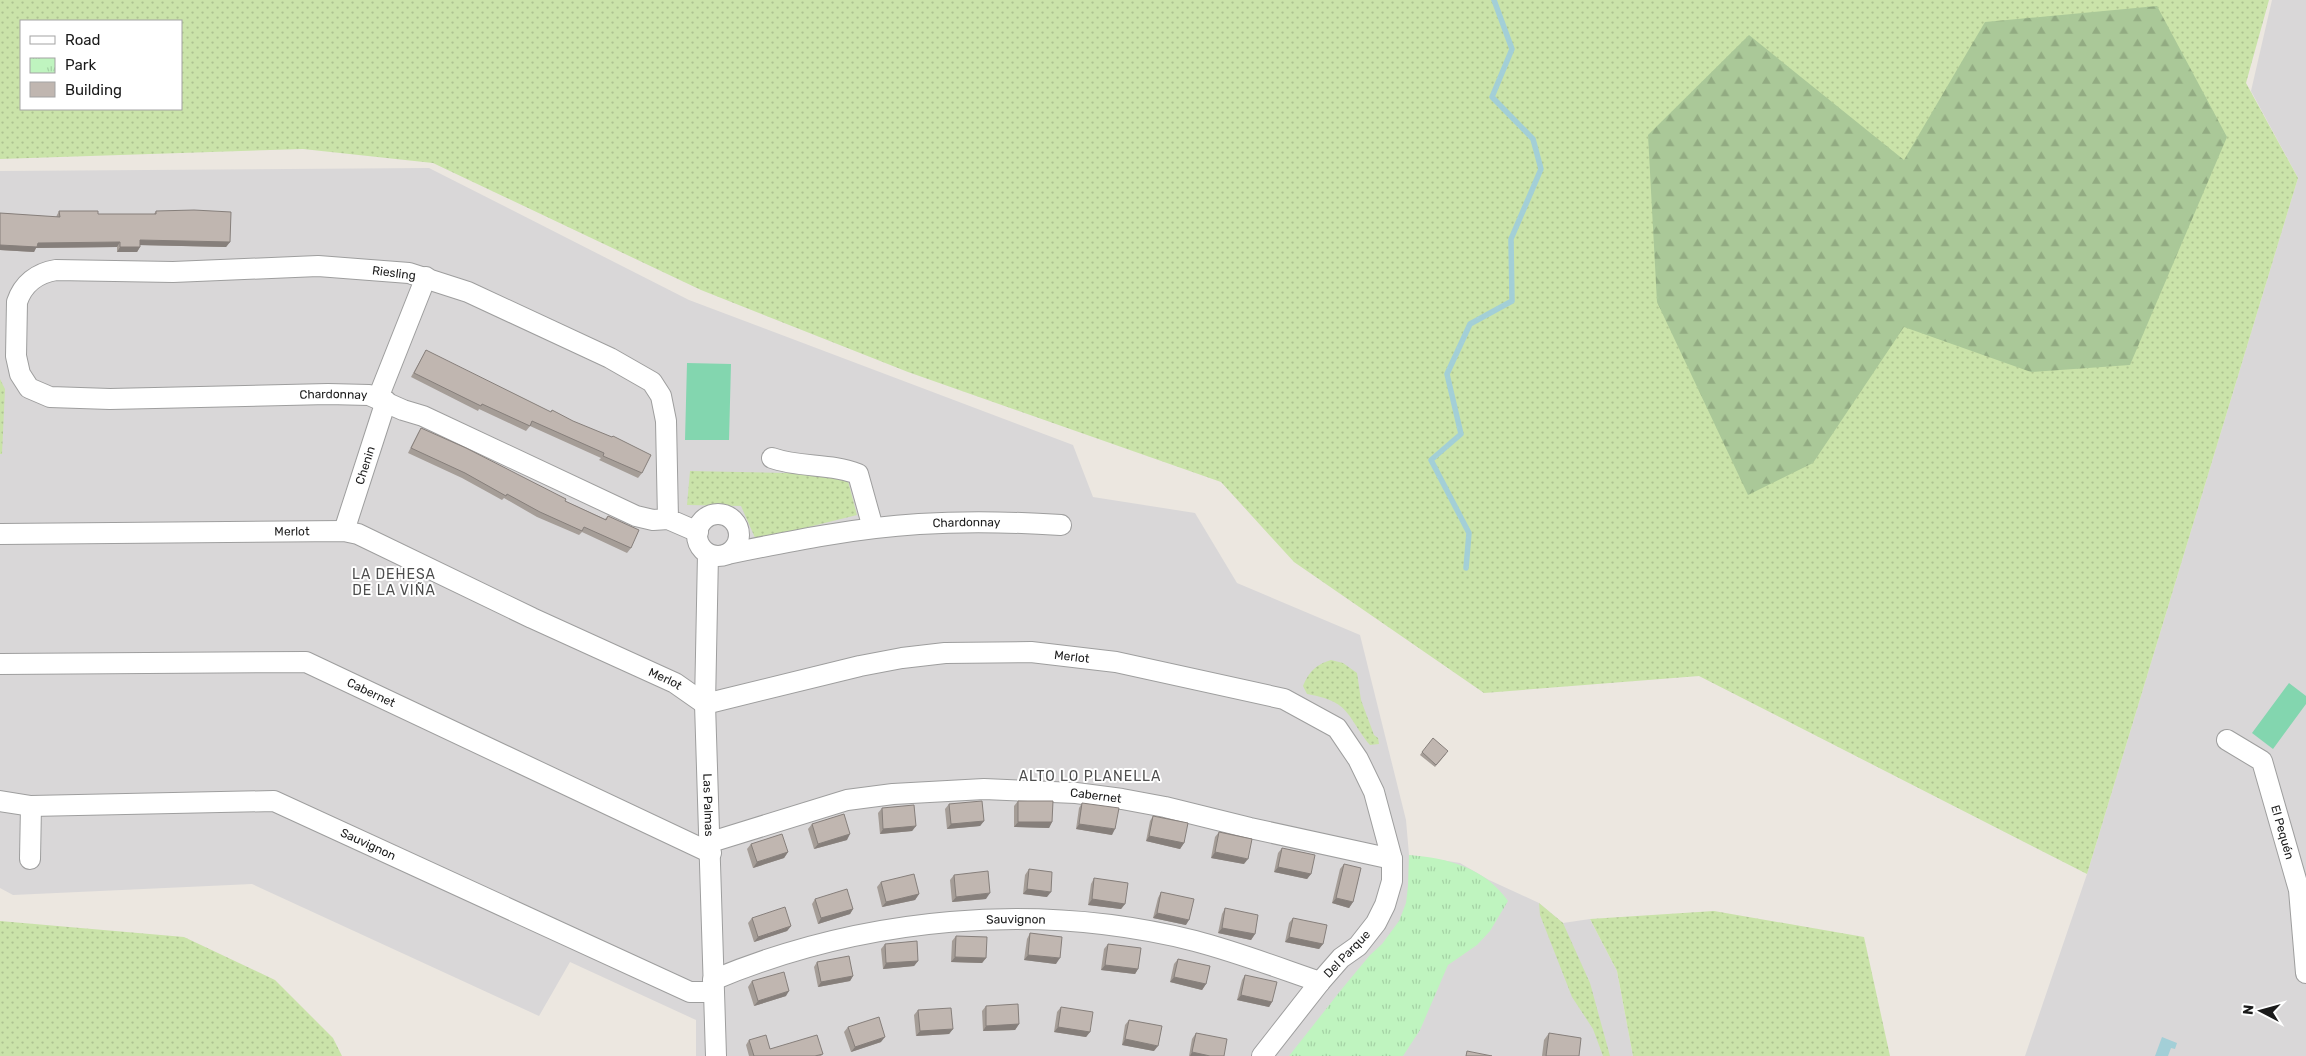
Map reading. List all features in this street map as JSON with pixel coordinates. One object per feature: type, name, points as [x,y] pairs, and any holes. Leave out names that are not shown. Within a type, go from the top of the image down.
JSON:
[{"type":"street","name":"Riesling","points":[[16,333],[19,294],[28,282],[48,271],[173,272],[318,266],[382,270],[426,278],[468,292],[497,305],[610,358],[652,382],[661,396],[666,422],[668,519]]},
{"type":"street","name":"Chenin","points":[[344,530],[382,400],[426,278]]},
{"type":"street","name":"Chardonnay","points":[[16,333],[16,356],[20,374],[29,388],[50,398],[110,399],[328,394],[369,395],[403,410],[423,416],[636,516],[653,520],[668,519],[698,532]]},
{"type":"street","points":[[772,458],[783,462],[843,468],[858,474],[873,528]]},
{"type":"street","name":"Las Palmas","points":[[722,515],[733,521],[737,526],[738,539],[737,545],[718,554],[699,544],[698,532],[704,520],[709,516],[722,515]]},
{"type":"street","name":"Chardonnay","points":[[718,554],[873,528],[968,522],[1061,524]]},
{"type":"street","name":"Merlot","points":[[0,534],[344,530],[358,534],[532,618],[675,683],[705,704],[860,666],[902,658],[945,653],[1031,652],[1116,662],[1284,699],[1337,728]]},
{"type":"street","name":"Las Palmas","points":[[716,1056],[711,847],[705,704],[718,554]]},
{"type":"street","name":"Cabernet","points":[[0,664],[306,662],[711,847],[847,800],[902,793],[984,789],[1058,792],[1122,799],[1165,807],[1392,859]]},
{"type":"street","name":"Del Parque","points":[[1262,1056],[1320,982],[1341,958],[1358,946],[1376,923],[1385,904],[1392,881],[1392,859],[1374,792],[1358,759],[1337,728]]},
{"type":"street","name":"El Pequén","points":[[2227,740],[2262,761],[2299,890],[2306,973]]},
{"type":"street","name":"Sauvignon","points":[[0,802],[31,806],[274,801],[690,992],[713,986],[813,946],[875,932],[966,920],[1012,919],[1059,920],[1151,932],[1196,941],[1320,982]]},
{"type":"street","points":[[30,859],[31,806]]},
{"type":"shaded area","points":[[2272,0],[2306,0],[2306,1056],[2025,1056],[2087,874],[2298,178],[2251,91]]},
{"type":"shaded area","points":[[429,168],[689,300],[1073,445],[1093,497],[1195,513],[1237,583],[1360,635],[1406,820],[1409,855],[1460,863],[1489,880],[1539,903],[1563,923],[1590,919],[1617,971],[1633,1056],[696,1056],[696,1020],[570,962],[539,1016],[252,884],[13,895],[0,888],[0,171]]},
{"type":"green space","points":[[0,0],[2269,0],[2246,83],[2298,178],[2087,874],[1699,676],[1484,693],[1294,562],[1221,482],[908,372],[701,290],[433,163],[303,149],[0,159]]},
{"type":"green space","points":[[2157,6],[2227,137],[2130,365],[2031,372],[1904,327],[1813,463],[1748,495],[1657,302],[1648,135],[1749,35],[1904,160],[1985,22]]},
{"type":"green space","points":[[687,363],[731,364],[729,440],[685,440]]},
{"type":"green space","points":[[0,379],[5,389],[2,454],[0,454]]},
{"type":"green space","points":[[690,471],[830,474],[848,481],[857,515],[756,540],[741,506],[687,505]]},
{"type":"green space","points":[[1331,660],[1343,663],[1357,673],[1361,700],[1379,744],[1370,745],[1351,717],[1340,705],[1321,697],[1307,694],[1303,686],[1310,673],[1321,664]]},
{"type":"green space","points":[[2289,683],[2306,696],[2306,704],[2273,749],[2252,733]]},
{"type":"green space","points":[[1409,855],[1438,859],[1465,867],[1488,880],[1508,901],[1490,931],[1477,945],[1448,965],[1420,1030],[1403,1056],[1289,1056],[1399,921],[1406,903]]},
{"type":"green space","points":[[1539,903],[1563,923],[1590,983],[1610,1056],[1603,1056],[1593,1029],[1572,997],[1540,915]]},
{"type":"green space","points":[[1714,911],[1864,937],[1890,1056],[1633,1056],[1617,971],[1590,919]]},
{"type":"green space","points":[[0,921],[184,937],[275,980],[333,1038],[342,1056],[0,1056]]},
{"type":"water","points":[[2162,1037],[2177,1043],[2175,1049],[2171,1048],[2168,1056],[2155,1056]]},
{"type":"building","points":[[194,210],[231,212],[230,242],[140,240],[140,247],[120,247],[120,242],[38,243],[37,247],[0,245],[0,213],[60,217],[59,211],[98,211],[98,214],[156,214],[156,211]]},
{"type":"building","points":[[426,350],[551,412],[552,410],[573,421],[613,436],[651,455],[642,473],[603,456],[604,453],[532,421],[530,426],[482,404],[481,406],[414,373]]},
{"type":"building","points":[[421,428],[466,448],[566,499],[565,501],[606,520],[608,516],[639,530],[631,548],[584,527],[582,531],[540,512],[465,473],[411,448]]},
{"type":"building","points":[[1433,738],[1448,751],[1436,765],[1422,752]]},
{"type":"building","points":[[982,801],[984,821],[951,824],[949,804]]},
{"type":"building","points":[[1018,801],[1053,801],[1052,822],[1018,822]]},
{"type":"building","points":[[1082,803],[1119,808],[1115,829],[1079,824]]},
{"type":"building","points":[[914,805],[916,826],[883,829],[882,808]]},
{"type":"building","points":[[844,814],[850,834],[818,844],[812,824]]},
{"type":"building","points":[[1153,816],[1188,823],[1184,843],[1149,836]]},
{"type":"building","points":[[1219,832],[1252,839],[1248,859],[1215,852]]},
{"type":"building","points":[[782,834],[788,852],[757,862],[751,844]]},
{"type":"building","points":[[1282,848],[1315,855],[1311,874],[1278,867]]},
{"type":"building","points":[[1344,864],[1361,868],[1353,902],[1336,898]]},
{"type":"building","points":[[1029,869],[1052,872],[1051,892],[1027,889]]},
{"type":"building","points":[[988,871],[990,893],[956,897],[954,875]]},
{"type":"building","points":[[914,874],[919,894],[886,902],[881,882]]},
{"type":"building","points":[[1094,878],[1128,883],[1125,904],[1092,899]]},
{"type":"building","points":[[847,889],[853,909],[821,918],[815,899]]},
{"type":"building","points":[[1161,892],[1194,899],[1189,920],[1157,913]]},
{"type":"building","points":[[785,907],[791,926],[758,937],[752,918]]},
{"type":"building","points":[[1225,908],[1258,915],[1255,934],[1222,928]]},
{"type":"building","points":[[1293,918],[1327,925],[1323,944],[1289,937]]},
{"type":"building","points":[[1030,933],[1062,937],[1060,958],[1028,955]]},
{"type":"building","points":[[956,936],[987,937],[986,958],[955,957]]},
{"type":"building","points":[[917,941],[918,961],[886,963],[885,944]]},
{"type":"building","points":[[1108,944],[1141,948],[1138,969],[1105,965]]},
{"type":"building","points":[[849,956],[853,976],[821,982],[817,962]]},
{"type":"building","points":[[1178,959],[1210,966],[1206,984],[1174,977]]},
{"type":"building","points":[[784,972],[789,991],[758,1001],[752,981]]},
{"type":"building","points":[[1245,975],[1277,982],[1272,1002],[1241,995]]},
{"type":"building","points":[[1018,1004],[1019,1024],[986,1026],[986,1006]]},
{"type":"building","points":[[1061,1007],[1093,1012],[1090,1032],[1058,1027]]},
{"type":"building","points":[[951,1008],[953,1029],[920,1031],[918,1010]]},
{"type":"building","points":[[879,1017],[885,1037],[855,1047],[848,1027]]},
{"type":"building","points":[[1129,1020],[1162,1026],[1158,1046],[1125,1039]]},
{"type":"building","points":[[1196,1033],[1227,1039],[1224,1056],[1210,1056],[1192,1052]]},
{"type":"building","points":[[1549,1033],[1581,1038],[1579,1056],[1546,1056]]},
{"type":"building","points":[[766,1035],[770,1049],[817,1035],[823,1054],[815,1056],[754,1056],[749,1040]]},
{"type":"building","points":[[1467,1051],[1492,1056],[1466,1056]]},
{"type":"waterway","points":[[1466,568],[1469,533],[1431,460],[1461,434],[1447,374],[1470,324],[1512,301],[1511,239],[1541,169],[1533,139],[1492,97],[1512,49],[1494,0]]},
{"type":"district","name":"LA DEHESA DE LA VIÑA","points":[[394,582]]},
{"type":"district","name":"ALTO LO PLANELLA","points":[[1090,776]]}]
